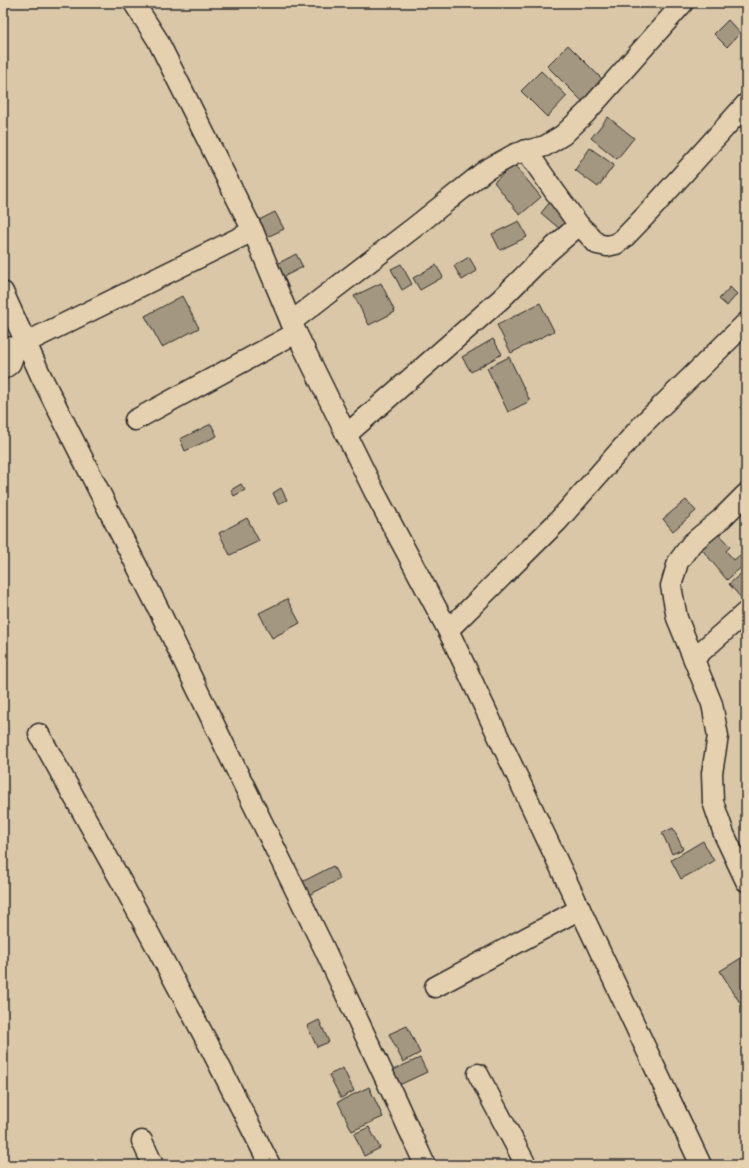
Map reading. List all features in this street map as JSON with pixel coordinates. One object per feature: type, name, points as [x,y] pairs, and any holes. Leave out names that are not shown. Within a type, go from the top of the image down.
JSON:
[{"type":"street","points":[[134,3],[157,39],[253,231],[293,328],[374,491],[448,630],[701,1165]]},
{"type":"street","points":[[135,420],[293,328],[486,170],[515,154],[545,146],[563,135],[586,114],[683,3]]},
{"type":"street","points":[[526,150],[579,225],[597,244],[607,246],[616,244],[624,238],[648,214],[746,104]]},
{"type":"street","points":[[346,435],[501,299],[547,253],[579,225]]},
{"type":"street","points":[[3,369],[10,364],[15,346],[253,231]]},
{"type":"street","points":[[3,292],[15,346],[159,610],[221,739],[324,946],[425,1165]]},
{"type":"street","points":[[448,630],[558,521],[642,425],[746,323]]},
{"type":"street","points":[[746,494],[721,519],[692,543],[678,562],[671,586],[677,618],[712,704],[718,736],[712,773],[713,802],[724,834],[746,881]]},
{"type":"street","points":[[694,658],[746,612]]},
{"type":"street","points":[[38,734],[140,917],[211,1049],[270,1165]]},
{"type":"street","points":[[435,987],[580,910]]},
{"type":"street","points":[[478,1074],[526,1165]]},
{"type":"street","points":[[142,1141],[153,1165]]},
{"type":"building","points":[[728,20],[740,33],[727,47],[714,34]]},
{"type":"building","points":[[568,45],[606,83],[585,104],[547,66]]},
{"type":"building","points":[[541,71],[567,96],[547,117],[521,91]]},
{"type":"building","points":[[608,117],[634,138],[617,159],[591,138]]},
{"type":"building","points":[[590,148],[614,165],[598,187],[575,170]]},
{"type":"building","points":[[514,164],[541,197],[520,215],[494,182]]},
{"type":"building","points":[[550,202],[571,220],[561,230],[541,213]]},
{"type":"building","points":[[275,212],[284,229],[267,237],[259,220]]},
{"type":"building","points":[[519,221],[527,237],[500,250],[492,234]]},
{"type":"building","points":[[296,254],[303,267],[279,279],[273,266]]},
{"type":"building","points":[[469,257],[477,271],[462,280],[454,266]]},
{"type":"building","points":[[401,264],[412,284],[402,290],[391,269]]},
{"type":"building","points":[[436,265],[443,277],[420,290],[413,278]]},
{"type":"building","points":[[381,283],[395,312],[369,325],[354,296]]},
{"type":"building","points":[[730,287],[737,294],[727,306],[719,299]]},
{"type":"building","points":[[182,296],[199,328],[162,347],[145,316]]},
{"type":"building","points":[[540,303],[554,331],[511,353],[497,325]]},
{"type":"building","points":[[493,339],[502,354],[471,372],[462,357]]},
{"type":"building","points":[[509,357],[530,401],[508,412],[487,368]]},
{"type":"building","points":[[211,424],[217,436],[185,451],[180,439]]},
{"type":"building","points":[[241,484],[245,490],[234,496],[231,490]]},
{"type":"building","points":[[281,488],[287,500],[278,504],[273,493]]},
{"type":"building","points":[[686,500],[696,511],[673,531],[663,519]]},
{"type":"building","points":[[247,518],[259,541],[230,555],[219,533]]},
{"type":"building","points":[[717,532],[730,547],[726,551],[734,560],[746,550],[746,563],[727,580],[700,547]]},
{"type":"building","points":[[743,572],[746,576],[746,598],[743,600],[729,584]]},
{"type":"building","points":[[287,599],[300,623],[272,638],[259,613]]},
{"type":"building","points":[[673,828],[683,849],[672,854],[662,833]]},
{"type":"building","points":[[703,841],[714,861],[681,879],[671,860]]},
{"type":"building","points":[[333,866],[340,879],[305,897],[298,884]]},
{"type":"building","points":[[746,955],[746,1004],[742,1006],[720,971]]},
{"type":"building","points":[[319,1020],[329,1042],[317,1047],[307,1026]]},
{"type":"building","points":[[407,1026],[420,1053],[403,1062],[389,1034]]},
{"type":"building","points":[[420,1058],[427,1072],[395,1087],[388,1072]]},
{"type":"building","points":[[343,1068],[354,1091],[341,1098],[329,1075]]},
{"type":"building","points":[[369,1087],[383,1117],[352,1131],[338,1102]]},
{"type":"building","points":[[369,1127],[380,1148],[364,1156],[354,1134]]}]
